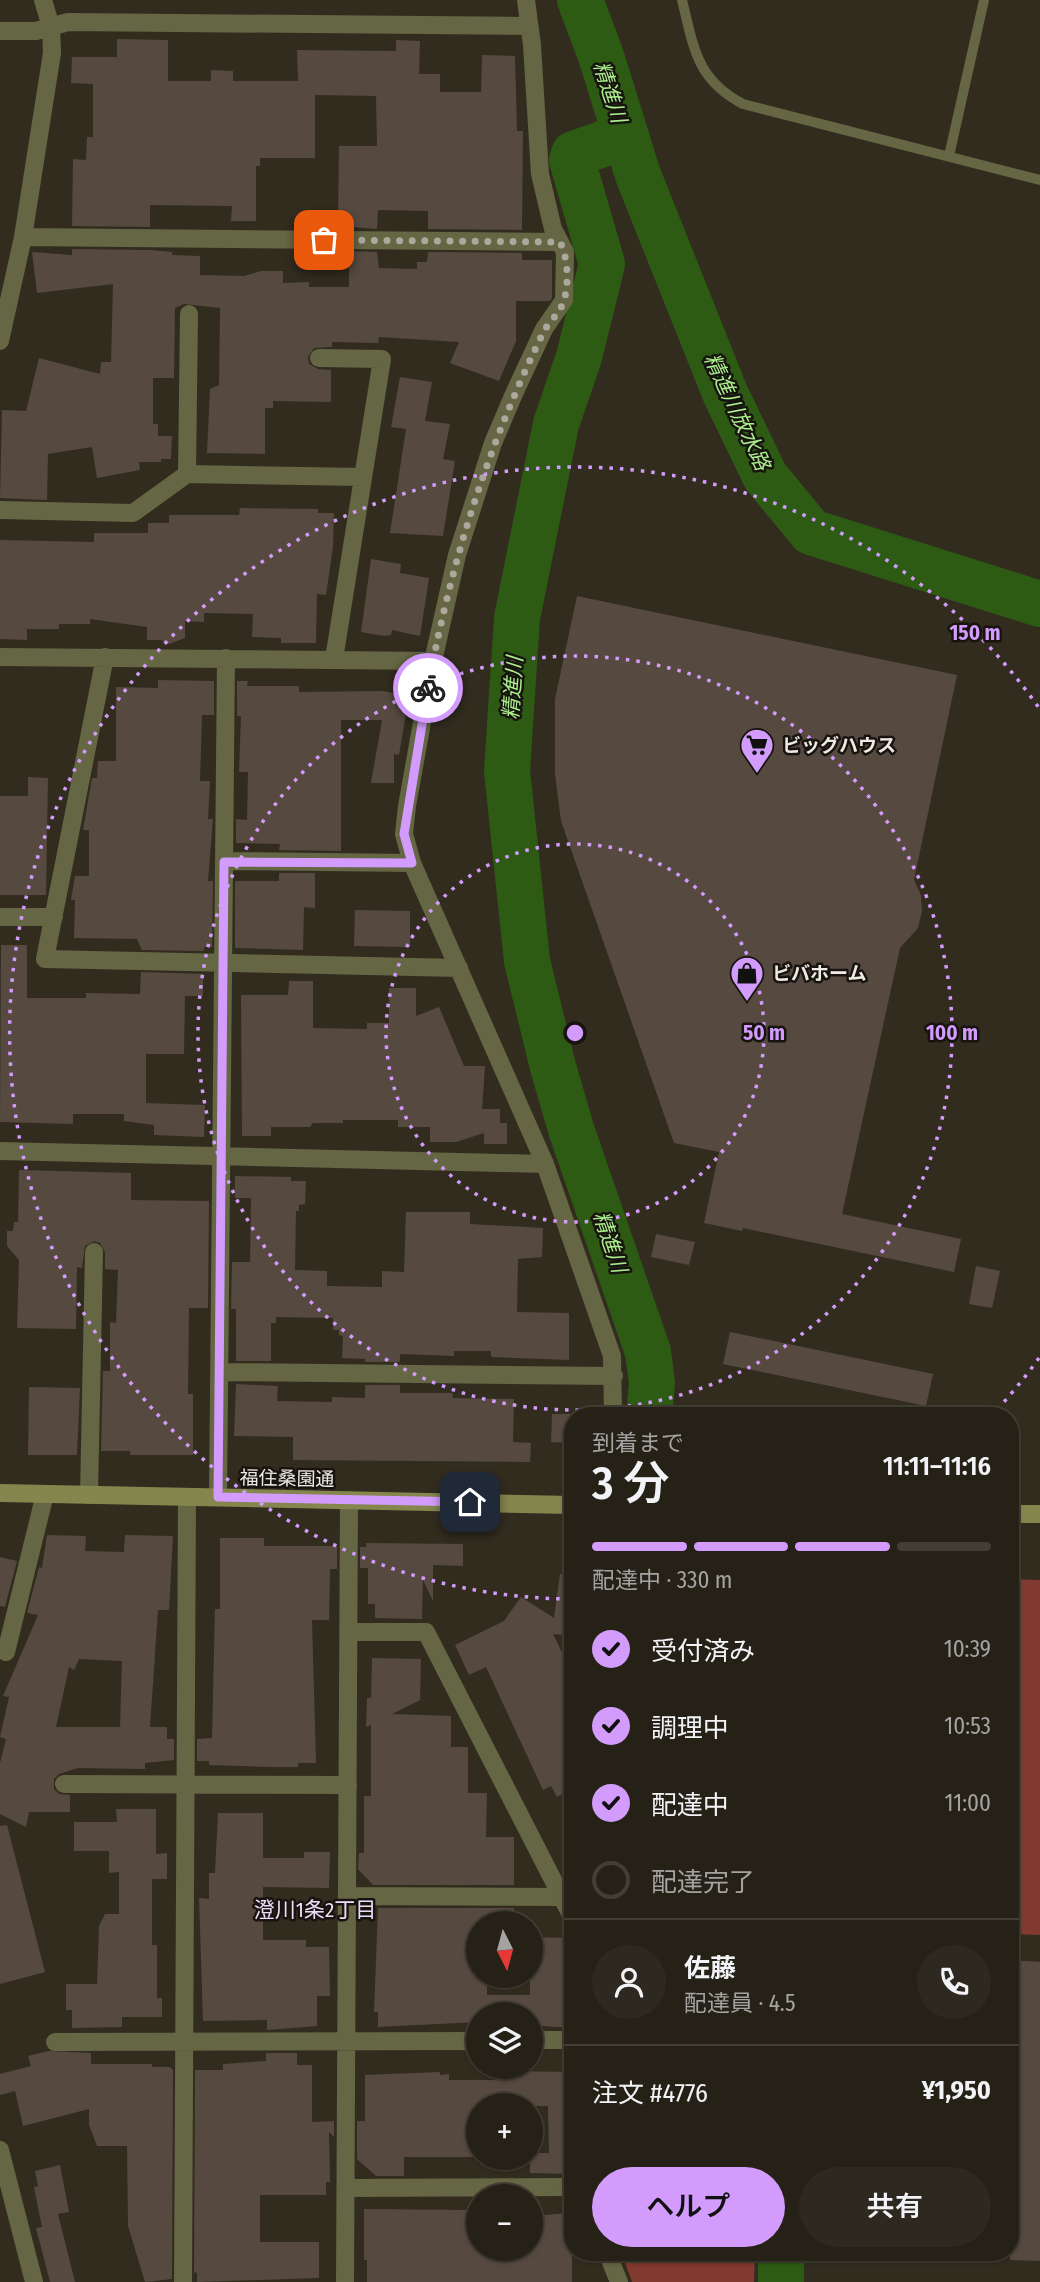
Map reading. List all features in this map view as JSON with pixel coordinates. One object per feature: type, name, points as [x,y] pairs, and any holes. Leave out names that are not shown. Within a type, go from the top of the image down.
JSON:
[{"type":"street","points":[[0,341],[23,237],[52,53],[51,27],[43,0]]},
{"type":"street","points":[[526,0],[540,174],[553,229],[565,252],[564,300],[544,330],[493,443],[457,555],[433,661],[404,834],[412,863],[545,1164],[612,1356],[613,1407]]},
{"type":"street","points":[[0,31],[36,31],[68,22],[529,26]]},
{"type":"street","points":[[23,237],[560,242]]},
{"type":"street","points":[[187,474],[189,314]]},
{"type":"street","points":[[319,358],[382,359],[334,659]]},
{"type":"street","points":[[0,510],[133,513],[187,474],[363,477]]},
{"type":"street","points":[[0,657],[433,661]]},
{"type":"street","points":[[106,657],[45,959],[459,968]]},
{"type":"street","points":[[218,1497],[226,658]]},
{"type":"street","points":[[224,862],[412,863]]},
{"type":"street","points":[[0,917],[54,917]]},
{"type":"street","points":[[0,1151],[545,1164]]},
{"type":"street","points":[[89,1495],[93,1252]]},
{"type":"street","points":[[220,1372],[614,1376]]},
{"type":"street","name":"福住桑園通","points":[[0,1493],[564,1505]]},
{"type":"street","points":[[6,1652],[45,1494]]},
{"type":"street","points":[[183,2282],[187,1497]]},
{"type":"street","points":[[345,2282],[349,1500]]},
{"type":"street","points":[[1019,1514],[1040,1514]]},
{"type":"street","points":[[347,1896],[563,1897],[426,1632],[349,1632]]},
{"type":"street","points":[[64,1784],[348,1785]]},
{"type":"street","points":[[543,2040],[564,2040]]},
{"type":"street","points":[[55,2042],[466,2041]]},
{"type":"street","points":[[0,2150],[34,2282]]},
{"type":"street","points":[[346,2188],[564,2187]]},
{"type":"street","points":[[611,2261],[619,2282]]},
{"type":"lane","points":[[682,0],[696,57],[704,72],[728,96],[743,104],[1040,180]]},
{"type":"lane","points":[[949,156],[984,0]]},
{"type":"shaded area","points":[[1019,1579],[1040,1580],[1040,1935],[1019,1934]]},
{"type":"shaded area","points":[[624,2261],[755,2261],[754,2282],[632,2282]]},
{"type":"building","points":[[117,39],[168,40],[168,81],[211,81],[211,70],[233,71],[233,81],[298,81],[297,50],[396,51],[396,40],[420,41],[419,74],[440,74],[440,92],[481,92],[482,55],[515,56],[517,131],[523,131],[522,230],[428,229],[428,211],[378,210],[377,229],[342,226],[343,222],[338,222],[339,146],[377,146],[376,96],[315,95],[315,158],[260,158],[260,166],[256,166],[256,221],[231,221],[232,206],[150,205],[150,227],[72,226],[73,159],[86,160],[87,137],[93,137],[93,84],[71,83],[72,57],[117,57]]},
{"type":"building","points":[[72,249],[150,250],[172,252],[172,255],[200,256],[200,275],[244,276],[261,271],[283,271],[283,283],[309,282],[309,287],[349,287],[349,251],[377,252],[379,268],[417,269],[417,262],[427,262],[428,252],[522,253],[522,260],[552,260],[552,298],[550,301],[516,301],[516,341],[499,381],[450,363],[459,342],[379,337],[378,343],[332,342],[332,347],[314,348],[308,357],[309,364],[318,369],[331,370],[331,402],[273,401],[273,408],[265,408],[265,454],[207,453],[210,389],[219,385],[220,308],[184,304],[175,308],[174,378],[153,378],[153,424],[158,424],[158,436],[172,436],[171,459],[139,462],[140,470],[97,478],[92,447],[48,454],[47,500],[0,498],[2,410],[26,411],[39,358],[100,374],[101,362],[111,362],[113,284],[37,293],[32,252],[72,255]]},
{"type":"building","points":[[400,377],[432,382],[425,421],[450,424],[443,459],[455,461],[443,536],[390,533],[406,429],[391,427]]},
{"type":"building","points":[[240,508],[318,509],[318,513],[334,513],[333,547],[326,595],[317,594],[316,643],[281,643],[281,638],[252,637],[253,614],[204,613],[204,622],[185,621],[185,638],[169,644],[161,640],[147,640],[147,627],[90,619],[90,624],[59,624],[59,629],[27,629],[27,640],[0,639],[0,540],[94,542],[94,533],[148,533],[148,523],[169,523],[169,515],[239,515]]},
{"type":"building","points":[[371,559],[401,564],[400,573],[429,578],[420,636],[392,630],[391,635],[384,636],[361,632]]},
{"type":"building","points":[[577,596],[957,675],[914,880],[921,895],[922,911],[918,928],[900,948],[842,1214],[961,1239],[954,1272],[743,1228],[742,1231],[704,1223],[719,1152],[674,1143],[561,821],[555,774],[555,699]]},
{"type":"building","points":[[158,680],[214,681],[214,715],[202,715],[200,781],[210,781],[208,819],[213,819],[208,881],[213,881],[212,947],[204,947],[204,951],[142,950],[137,939],[74,938],[75,900],[71,900],[75,876],[89,876],[89,830],[83,830],[92,778],[97,778],[98,761],[116,761],[116,687],[158,688]]},
{"type":"building","points":[[237,681],[248,681],[247,686],[299,686],[299,692],[383,691],[409,696],[399,755],[394,754],[394,783],[371,783],[382,720],[341,720],[341,851],[279,850],[280,844],[236,843],[236,819],[247,820],[248,772],[239,772],[241,716],[237,716]]},
{"type":"building","points":[[28,777],[48,778],[46,895],[0,895],[0,796],[28,796]]},
{"type":"building","points":[[279,873],[315,873],[315,908],[304,907],[303,950],[235,948],[235,881],[279,881]]},
{"type":"building","points":[[355,910],[410,911],[410,947],[354,946]]},
{"type":"building","points":[[1,945],[27,945],[27,998],[86,998],[86,993],[140,994],[141,972],[203,974],[203,996],[185,996],[184,1054],[146,1054],[146,1103],[205,1105],[204,1137],[154,1135],[154,1125],[124,1121],[124,1114],[73,1114],[73,1124],[0,1122]]},
{"type":"building","points":[[289,981],[313,981],[313,1028],[367,1029],[367,1023],[389,1023],[389,988],[416,988],[416,1016],[439,1007],[464,1066],[485,1066],[482,1109],[500,1109],[500,1123],[507,1123],[507,1144],[484,1144],[484,1133],[456,1142],[430,1142],[430,1127],[398,1127],[398,1120],[343,1120],[343,1123],[313,1123],[310,1127],[271,1127],[271,1136],[242,1136],[241,995],[288,995]]},
{"type":"building","points":[[19,1170],[131,1173],[131,1200],[209,1201],[208,1308],[189,1308],[188,1394],[193,1394],[193,1455],[130,1455],[130,1451],[101,1451],[103,1371],[110,1371],[110,1322],[116,1323],[118,1270],[105,1269],[105,1252],[100,1243],[94,1241],[85,1246],[82,1268],[77,1267],[76,1329],[17,1328],[19,1260],[7,1246],[7,1231],[13,1231],[14,1222],[18,1222]]},
{"type":"building","points":[[235,1176],[291,1177],[291,1181],[306,1181],[305,1204],[299,1205],[299,1211],[296,1211],[295,1270],[327,1271],[327,1286],[382,1287],[382,1271],[404,1272],[406,1212],[470,1212],[470,1224],[543,1228],[542,1257],[518,1259],[517,1312],[569,1313],[569,1360],[491,1357],[491,1351],[454,1351],[454,1356],[400,1354],[400,1362],[365,1362],[365,1359],[342,1358],[343,1336],[339,1335],[339,1330],[333,1330],[333,1318],[276,1317],[276,1323],[271,1323],[271,1361],[236,1361],[236,1309],[231,1309],[232,1262],[250,1262],[251,1198],[235,1198]]},
{"type":"building","points":[[656,1234],[695,1242],[689,1265],[651,1257]]},
{"type":"building","points":[[976,1266],[1000,1271],[992,1308],[969,1304]]},
{"type":"building","points":[[730,1332],[933,1374],[926,1406],[723,1364]]},
{"type":"building","points":[[236,1384],[278,1386],[277,1401],[332,1402],[332,1397],[365,1398],[365,1385],[400,1385],[400,1393],[452,1393],[453,1398],[514,1399],[513,1442],[531,1443],[530,1462],[293,1460],[293,1437],[234,1436]]},
{"type":"building","points":[[29,1387],[80,1388],[77,1455],[28,1455]]},
{"type":"building","points":[[552,1414],[564,1414],[564,1443],[551,1442]]},
{"type":"building","points":[[47,1535],[86,1536],[85,1551],[124,1552],[125,1535],[173,1536],[169,1610],[158,1610],[150,1727],[167,1727],[167,1739],[174,1739],[174,1760],[145,1763],[145,1769],[78,1768],[59,1774],[54,1779],[54,1789],[59,1794],[70,1795],[70,1812],[29,1812],[26,1827],[0,1814],[0,1763],[6,1739],[0,1737],[9,1697],[3,1696],[38,1615],[27,1613],[39,1567],[42,1568]],"holes":[[[79,1659],[122,1661],[120,1727],[56,1727],[69,1667],[74,1670]]]},
{"type":"building","points":[[220,1538],[264,1538],[264,1546],[337,1546],[337,1569],[330,1569],[329,1620],[312,1620],[316,1763],[298,1763],[298,1767],[268,1767],[209,1765],[209,1761],[197,1761],[197,1739],[212,1738],[215,1609],[220,1609]]},
{"type":"building","points":[[366,1543],[463,1544],[463,1566],[433,1565],[433,1601],[423,1580],[422,1619],[375,1618],[375,1604],[368,1604],[368,1568],[360,1568],[360,1547],[366,1547]]},
{"type":"building","points":[[0,1557],[17,1561],[5,1607],[0,1606]]},
{"type":"building","points":[[560,1574],[564,1574],[564,1635],[553,1634],[564,1657],[564,1793],[557,1797],[551,1786],[543,1790],[486,1667],[469,1675],[455,1645],[504,1621],[521,1597],[554,1618]]},
{"type":"building","points":[[372,1658],[421,1659],[420,1700],[392,1714],[451,1716],[451,1747],[468,1747],[468,1793],[487,1793],[486,1837],[514,1837],[514,1885],[373,1885],[358,1869],[359,1853],[364,1853],[364,1796],[371,1796],[371,1725],[366,1727],[367,1698],[371,1698]]},
{"type":"building","points":[[116,1809],[156,1809],[156,1854],[167,1853],[167,1879],[152,1879],[152,1945],[157,1945],[157,1998],[162,1998],[162,2017],[122,2017],[122,2027],[72,2028],[72,2010],[66,2010],[66,1984],[97,1984],[99,1926],[105,1914],[119,1914],[119,1872],[109,1873],[109,1851],[74,1851],[74,1822],[117,1822]]},
{"type":"building","points":[[218,1813],[263,1813],[263,1858],[304,1858],[304,1852],[330,1852],[329,1888],[263,1887],[263,1940],[306,1940],[306,1947],[329,1947],[330,1996],[317,1996],[317,2026],[267,2030],[267,2020],[203,2021],[199,1898],[209,1899],[209,1873],[215,1873]]},
{"type":"building","points":[[7,1825],[45,1972],[0,1984],[0,1826]]},
{"type":"building","points":[[378,1908],[514,1908],[514,1911],[466,1911],[466,1988],[487,1988],[487,1995],[530,1995],[530,1988],[543,1988],[543,1937],[564,1938],[564,2027],[543,2026],[543,2002],[466,2002],[466,2023],[378,2027],[378,2012],[374,2012]]},
{"type":"building","points":[[1019,1961],[1040,1962],[1040,2261],[1019,2260]]},
{"type":"building","points":[[49,2051],[91,2053],[91,2064],[152,2064],[152,2067],[170,2067],[173,2070],[172,2279],[145,2282],[128,2226],[127,2146],[97,2146],[89,2125],[89,2109],[23,2126],[15,2091],[0,2095],[0,2074],[31,2066],[28,2056]]},
{"type":"building","points":[[266,2053],[297,2053],[297,2065],[312,2065],[312,2122],[334,2121],[334,2137],[329,2132],[330,2182],[326,2182],[326,2195],[260,2195],[260,2242],[319,2242],[319,2278],[197,2282],[197,2272],[194,2273],[195,2070],[223,2070],[223,2064],[266,2061]]},
{"type":"building","points":[[440,2072],[440,2075],[449,2074],[449,2080],[543,2079],[543,2072],[564,2072],[564,2174],[530,2173],[530,2170],[543,2170],[543,2153],[549,2153],[548,2106],[543,2106],[543,2093],[466,2093],[466,2157],[404,2157],[404,2176],[376,2176],[357,2159],[357,2121],[365,2121],[365,2075]]},
{"type":"building","points":[[60,2165],[69,2212],[58,2214],[75,2282],[50,2282],[36,2228],[42,2227],[34,2187],[38,2186],[35,2171]]},
{"type":"building","points":[[364,2209],[466,2210],[466,2261],[543,2261],[543,2215],[564,2214],[564,2261],[572,2261],[572,2282],[367,2282],[367,2260],[364,2260]]},
{"type":"waterway","name":"精進川放水路","points":[[580,0],[601,56],[638,175],[725,393],[765,476],[811,532],[1040,604]]},
{"type":"waterway","name":"精進川","points":[[625,136],[574,154],[572,160],[602,264],[579,357],[556,424],[517,618],[507,771],[527,961],[571,1129],[648,1352],[652,1383],[650,1407]]},
{"type":"waterway","name":"精進川","points":[[781,2261],[781,2282]]},
{"type":"way so far","points":[[324,240],[560,242],[565,252],[564,300],[561,309],[544,330],[493,443],[457,555],[428,688]]},
{"type":"place","name":"ビッグハウス","points":[[757,775]]},
{"type":"place","name":"ビバホーム","points":[[747,1003]]},
{"type":"district","name":"澄川1条2丁目","points":[[315,1910]]},
{"type":"route","points":[[428,688],[404,834],[412,863],[224,862],[218,1497],[470,1502]]}]
